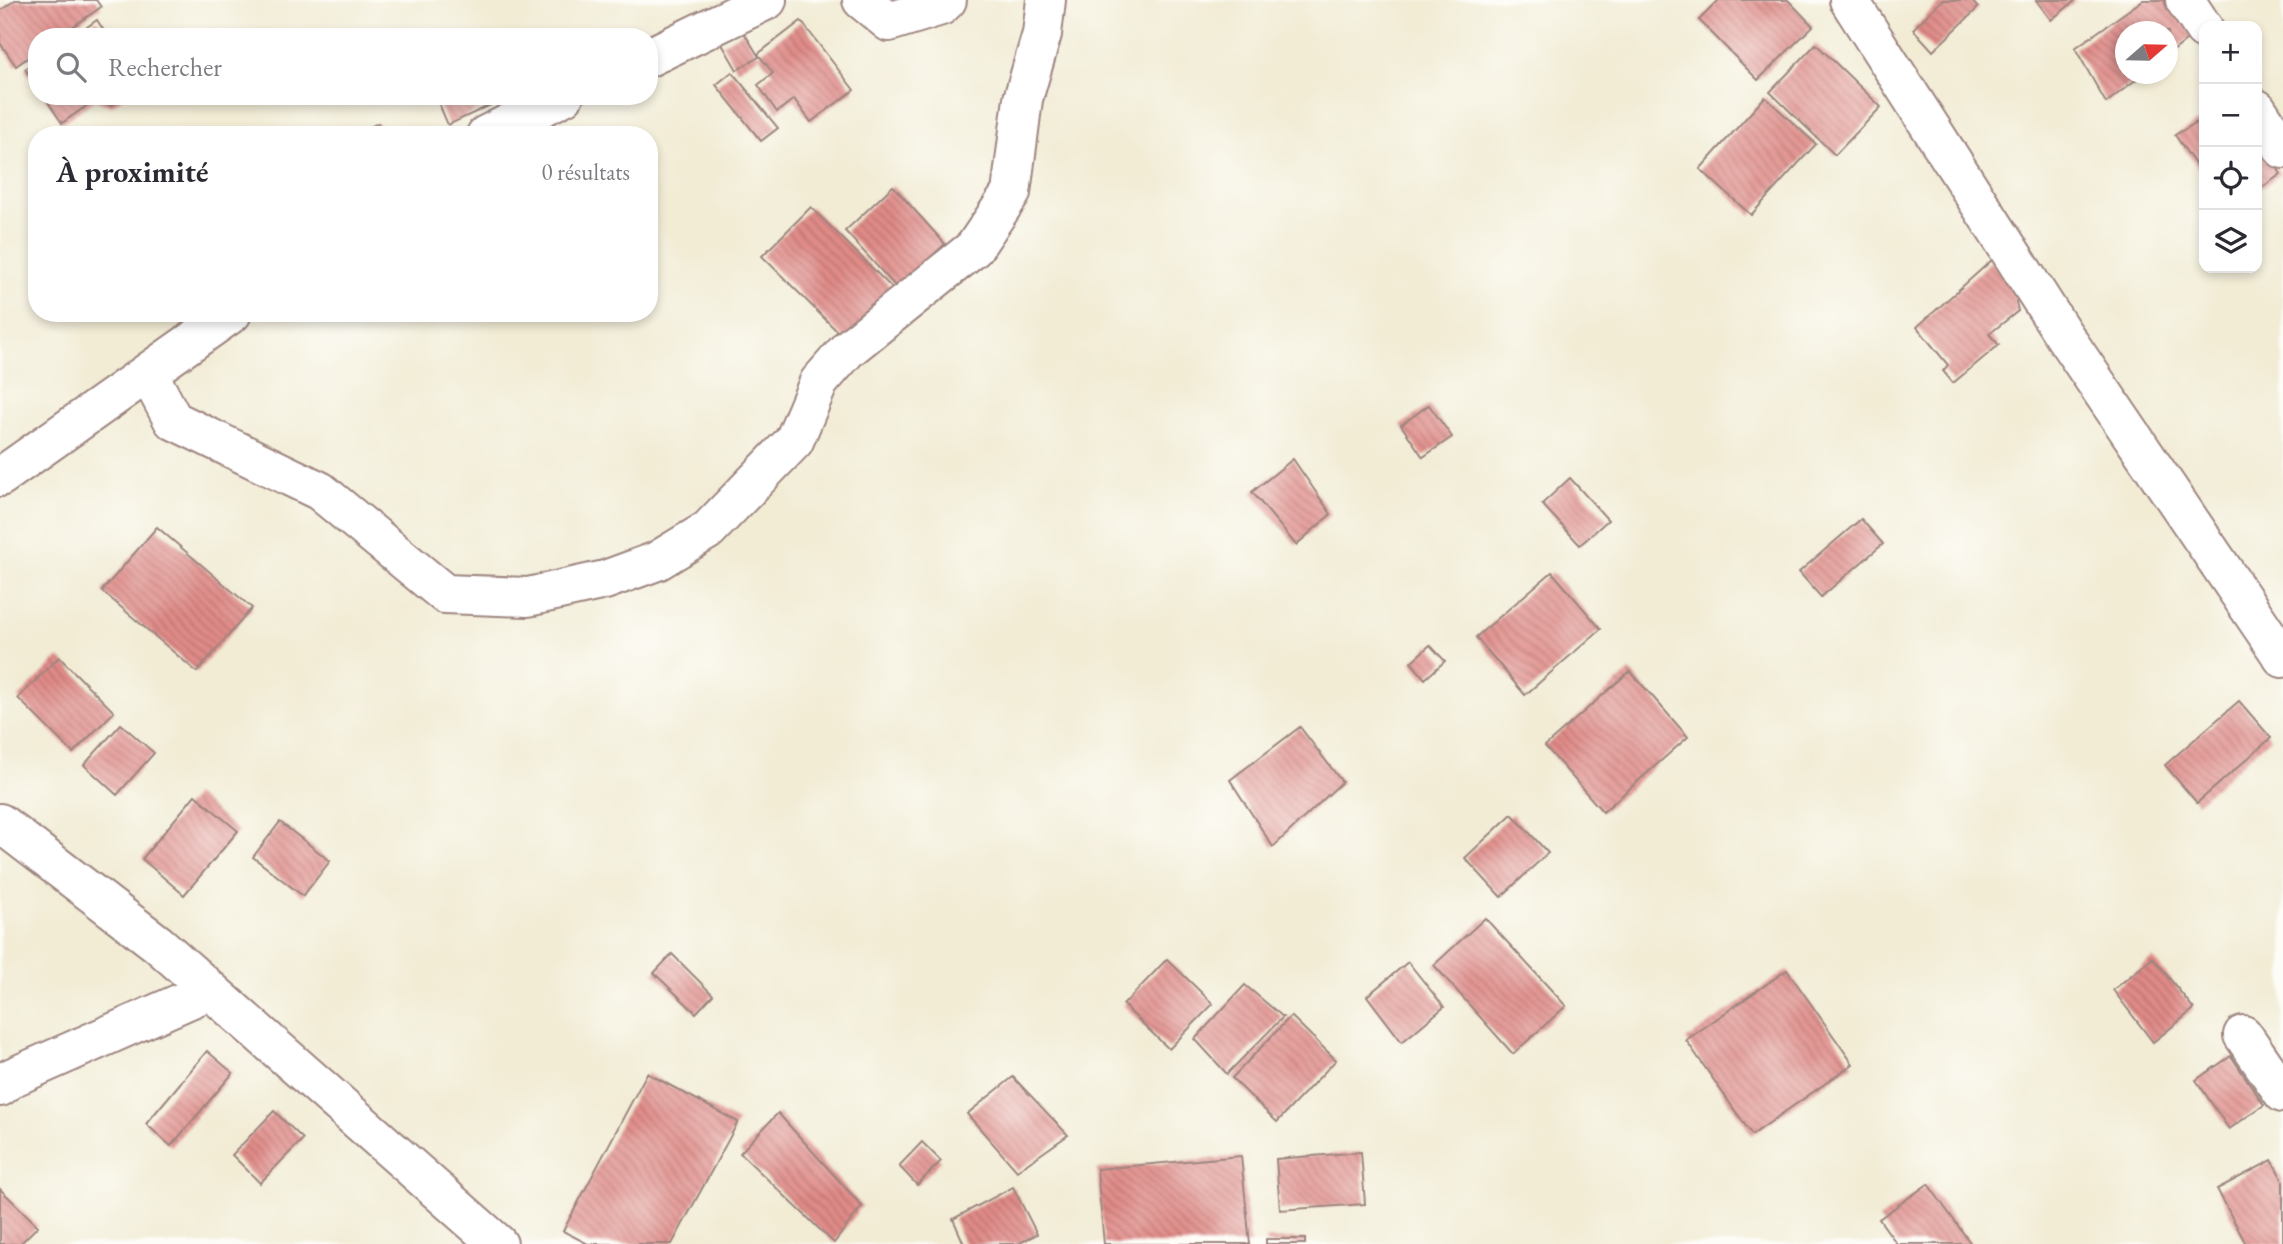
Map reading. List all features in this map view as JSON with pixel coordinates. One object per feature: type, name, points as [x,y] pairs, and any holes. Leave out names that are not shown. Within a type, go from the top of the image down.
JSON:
[{"type":"street","points":[[658,53],[767,0]]},
{"type":"street","points":[[862,0],[889,22],[941,6],[947,0]]},
{"type":"street","points":[[148,373],[173,420],[320,491],[445,594],[528,597],[605,580],[657,561],[708,530],[794,441],[819,382],[848,349],[974,248],[1011,194],[1023,99],[1042,34],[1046,0]]},
{"type":"street","points":[[1849,0],[2063,334],[2283,658]]},
{"type":"street","points":[[2185,0],[2199,21]]},
{"type":"street","points":[[504,126],[546,105]]},
{"type":"street","points":[[2262,117],[2283,149]]},
{"type":"street","points":[[0,477],[219,322]]},
{"type":"street","points":[[0,823],[158,944],[498,1244]]},
{"type":"street","points":[[0,1087],[11,1078],[210,990]]},
{"type":"street","points":[[2244,1035],[2283,1093]]},
{"type":"building","points":[[15,0],[96,0],[101,7],[71,28],[28,28],[28,57],[16,66],[0,43],[0,11]]},
{"type":"building","points":[[1719,0],[1788,0],[1813,26],[1758,80],[1699,20]]},
{"type":"building","points":[[1942,0],[1971,0],[1978,8],[1933,51],[1913,29]]},
{"type":"building","points":[[2036,0],[2076,0],[2051,20]]},
{"type":"building","points":[[2143,0],[2168,0],[2195,34],[2178,47],[2178,21],[2115,21],[2115,84],[2130,84],[2106,103],[2075,48]]},
{"type":"building","points":[[97,20],[102,28],[86,28]]},
{"type":"building","points":[[801,21],[854,90],[811,122],[794,99],[777,112],[758,85],[773,73],[758,54]]},
{"type":"building","points":[[743,31],[759,57],[737,70],[722,44]]},
{"type":"building","points":[[1816,44],[1881,107],[1835,155],[1770,92]]},
{"type":"building","points":[[732,72],[778,128],[761,141],[716,85]]},
{"type":"building","points":[[1765,97],[1816,144],[1751,215],[1700,169]]},
{"type":"building","points":[[50,105],[88,105],[62,123]]},
{"type":"building","points":[[440,105],[491,105],[448,125]]},
{"type":"building","points":[[2199,121],[2199,170],[2175,135]]},
{"type":"building","points":[[2262,144],[2281,174],[2262,187]]},
{"type":"building","points":[[893,186],[945,244],[897,288],[845,231]]},
{"type":"building","points":[[811,207],[895,291],[846,340],[762,256]]},
{"type":"building","points":[[1992,260],[2020,293],[2016,302],[2018,311],[1989,334],[1999,345],[1953,383],[1943,371],[1948,365],[1917,327]]},
{"type":"building","points":[[1429,405],[1452,437],[1423,457],[1401,425]]},
{"type":"building","points":[[1293,459],[1331,514],[1296,545],[1252,492]]},
{"type":"building","points":[[1570,478],[1608,520],[1580,545],[1542,504]]},
{"type":"building","points":[[1861,519],[1883,544],[1821,597],[1799,572]]},
{"type":"building","points":[[157,527],[252,608],[197,672],[102,591]]},
{"type":"building","points":[[1552,572],[1601,629],[1525,695],[1476,637]]},
{"type":"building","points":[[1430,645],[1445,661],[1425,679],[1411,662]]},
{"type":"building","points":[[59,657],[114,712],[73,753],[18,698]]},
{"type":"building","points":[[1630,671],[1688,737],[1603,812],[1545,746]]},
{"type":"building","points":[[2239,701],[2271,738],[2197,803],[2165,765]]},
{"type":"building","points":[[121,724],[154,753],[117,795],[84,765]]},
{"type":"building","points":[[1300,727],[1342,782],[1273,847],[1230,780]]},
{"type":"building","points":[[195,795],[238,831],[184,895],[142,859]]},
{"type":"building","points":[[1512,814],[1548,853],[1501,897],[1465,858]]},
{"type":"building","points":[[280,822],[330,861],[303,896],[253,857]]},
{"type":"building","points":[[1485,918],[1566,1006],[1513,1054],[1434,965]]},
{"type":"building","points":[[672,954],[713,995],[696,1013],[654,973]]},
{"type":"building","points":[[2153,958],[2194,1009],[2153,1042],[2113,990]]},
{"type":"building","points":[[1167,959],[1213,1004],[1169,1049],[1123,1005]]},
{"type":"building","points":[[1408,962],[1444,1007],[1402,1042],[1367,996]]},
{"type":"building","points":[[1787,970],[1853,1064],[1752,1135],[1686,1040]]},
{"type":"building","points":[[1245,985],[1283,1017],[1227,1074],[1195,1039]]},
{"type":"building","points":[[1291,1016],[1336,1060],[1277,1122],[1232,1078]]},
{"type":"building","points":[[207,1051],[233,1073],[171,1146],[146,1124]]},
{"type":"building","points":[[2231,1056],[2264,1105],[2229,1129],[2196,1080]]},
{"type":"building","points":[[647,1073],[738,1122],[672,1244],[588,1244],[563,1231]]},
{"type":"building","points":[[1013,1077],[1068,1135],[1017,1171],[967,1114]]},
{"type":"building","points":[[274,1111],[303,1139],[260,1183],[232,1155]]},
{"type":"building","points":[[778,1113],[862,1206],[834,1243],[740,1153]]},
{"type":"building","points":[[922,1142],[941,1161],[917,1185],[899,1166]]},
{"type":"building","points":[[1361,1152],[1365,1204],[1280,1210],[1276,1159]]},
{"type":"building","points":[[1241,1156],[1250,1244],[1104,1244],[1097,1169]]},
{"type":"building","points":[[2272,1160],[2283,1181],[2283,1244],[2246,1244],[2217,1189]]},
{"type":"building","points":[[1928,1184],[1971,1244],[1897,1244],[1879,1219]]},
{"type":"building","points":[[1013,1187],[1037,1234],[1018,1244],[964,1244],[953,1219]]},
{"type":"building","points":[[0,1189],[38,1226],[20,1244],[0,1244]]},
{"type":"building","points":[[1266,1239],[1305,1239],[1305,1244],[1266,1244]]}]
